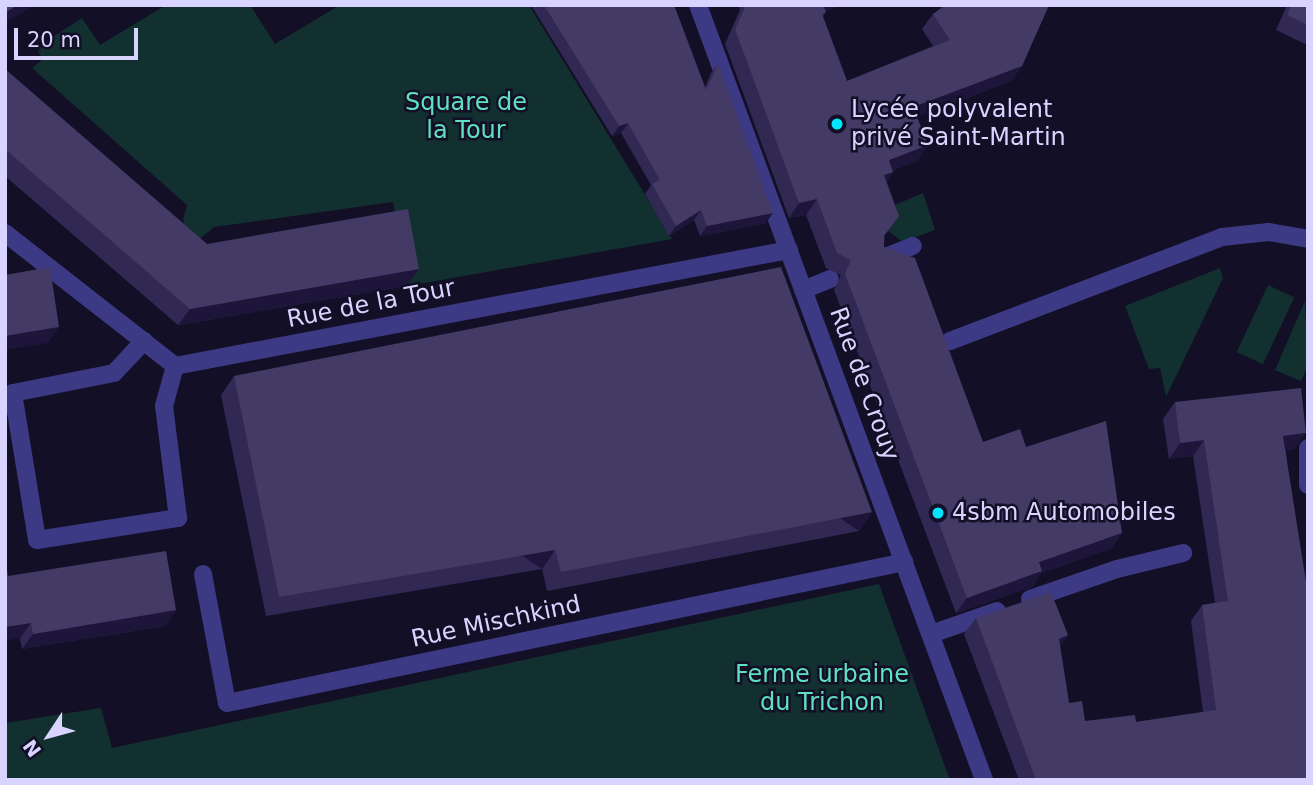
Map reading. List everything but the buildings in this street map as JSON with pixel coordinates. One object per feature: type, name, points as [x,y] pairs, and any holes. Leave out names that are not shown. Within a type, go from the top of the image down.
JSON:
[{"type":"street","name":"Rue de Crouy","points":[[698,5],[984,780]]},
{"type":"street","points":[[950,341],[1222,237],[1269,232],[1308,239]]},
{"type":"street","points":[[5,233],[144,341],[175,366],[164,406],[178,518],[37,540],[13,393],[114,373],[144,341]]},
{"type":"street","points":[[883,258],[913,246]]},
{"type":"street","name":"Rue de la Tour","points":[[175,366],[789,250]]},
{"type":"street","points":[[803,290],[830,279]]},
{"type":"street","points":[[1308,448],[1308,485]]},
{"type":"street","points":[[931,634],[1117,569],[1183,553]]},
{"type":"street","name":"Rue Mischkind","points":[[203,574],[228,703],[904,562]]},
{"type":"green space","name":"Square de la Tour","points":[[166,5],[250,5],[275,44],[340,5],[529,5],[672,239],[408,286],[393,202],[214,227],[201,238],[190,236],[183,220],[187,205],[32,68],[42,60],[37,47],[82,18],[100,45]]},
{"type":"green space","points":[[923,193],[935,230],[903,242],[888,231],[881,211]]},
{"type":"green space","points":[[1220,268],[1223,278],[1166,397],[1160,368],[1149,369],[1125,306]]},
{"type":"green space","points":[[1268,285],[1294,297],[1263,364],[1237,352]]},
{"type":"green space","points":[[1305,301],[1308,366],[1301,381],[1275,370]]},
{"type":"green space","name":"Ferme urbaine du Trichon","points":[[879,584],[950,780],[5,780],[5,723],[101,708],[112,748]]},
{"type":"place","name":"Lycée polyvalent privé Saint-Martin","points":[[837,124]]},
{"type":"place","name":"4sbm Automobiles","points":[[938,513]]}]
